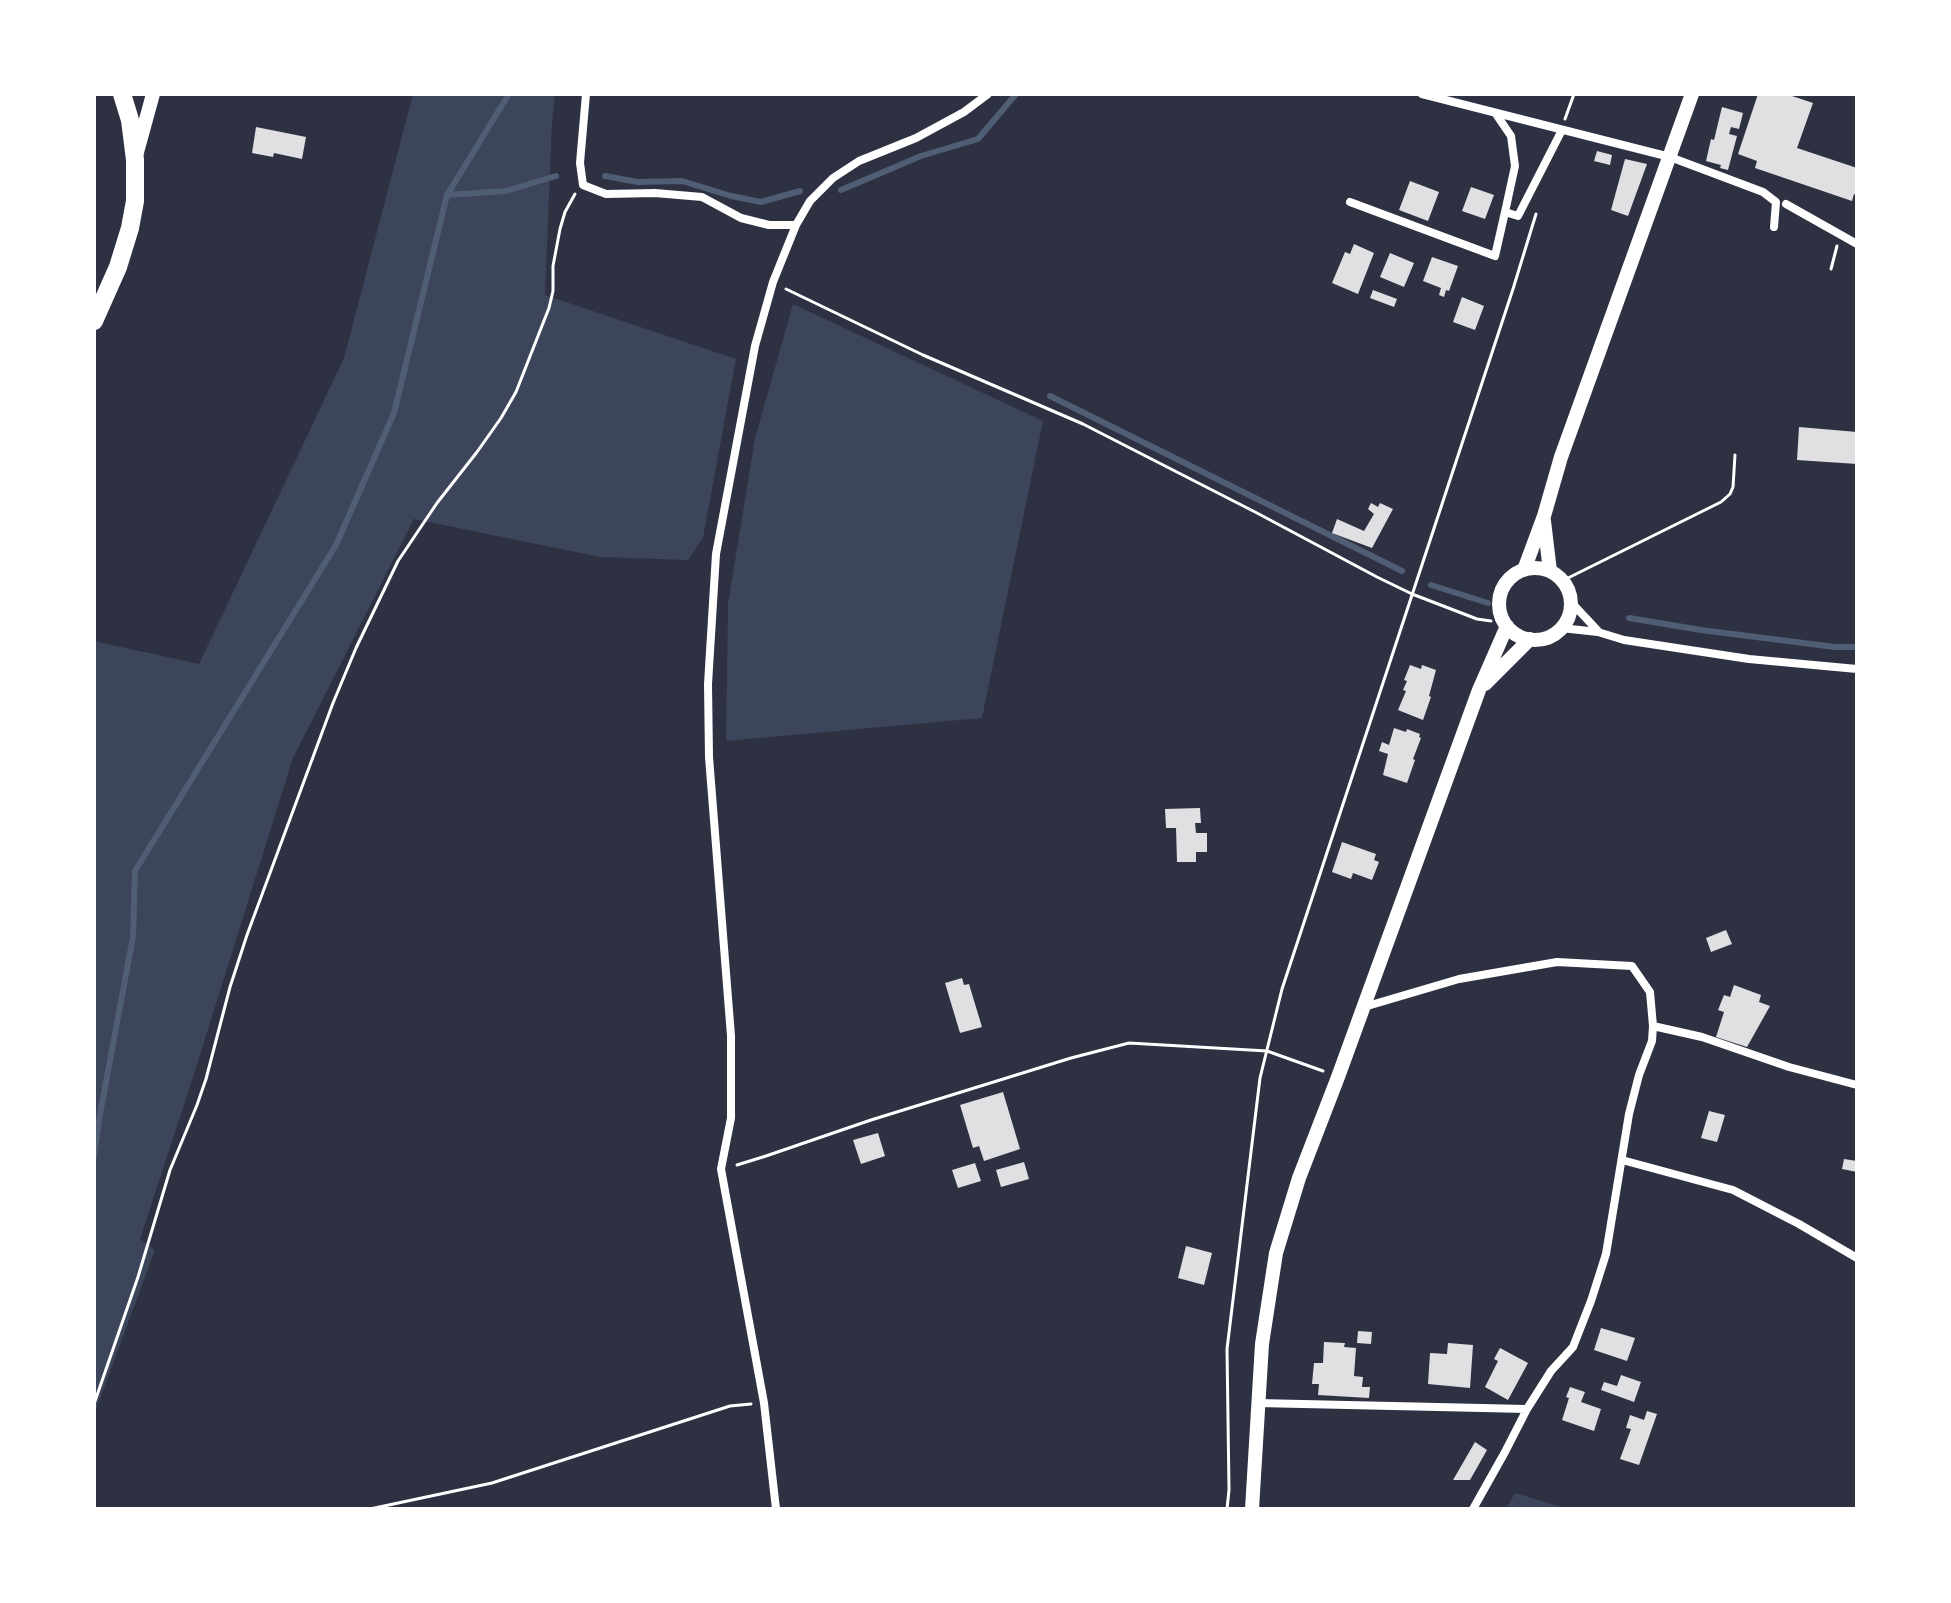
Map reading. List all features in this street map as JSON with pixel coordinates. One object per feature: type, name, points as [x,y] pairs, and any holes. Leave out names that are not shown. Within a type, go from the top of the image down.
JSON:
[{"type":"main road","points":[[94,321],[118,267],[135,201],[135,160],[130,120],[122,94]]},
{"type":"street","points":[[135,160],[153,94]]},
{"type":"street","points":[[586,94],[580,163],[583,185],[606,194],[655,193],[702,197],[741,218],[769,225],[796,225]]},
{"type":"street","points":[[776,1509],[764,1403],[721,1169],[731,1118],[731,1036],[709,757],[708,684],[716,554],[755,346],[773,282],[796,225],[810,201],[833,178],[859,161],[916,138],[964,112],[988,94]]},
{"type":"street","points":[[1422,94],[1670,157],[1763,192],[1776,202],[1774,227]]},
{"type":"street","points":[[1524,570],[1561,457],[1692,94]]},
{"type":"street","points":[[1350,202],[1495,256],[1515,166],[1511,136],[1496,113]]},
{"type":"street","points":[[1505,212],[1518,216],[1562,130]]},
{"type":"street","points":[[1786,204],[1857,244]]},
{"type":"street","points":[[1544,516],[1550,571]]},
{"type":"street","points":[[1539,568],[1550,571],[1562,581],[1570,601],[1567,618],[1561,628],[1543,639],[1530,639],[1517,635],[1504,621],[1499,597],[1512,576],[1539,568]]},
{"type":"street","points":[[1570,601],[1598,632]]},
{"type":"street","points":[[1252,1509],[1262,1344],[1276,1253],[1299,1178],[1504,621]]},
{"type":"street","points":[[1561,628],[1749,659],[1857,669]]},
{"type":"street","points":[[1479,690],[1530,639]]},
{"type":"street","points":[[1363,1007],[1459,979],[1557,962],[1632,966],[1650,992],[1652,1041],[1629,1114],[1606,1254],[1591,1301],[1573,1347],[1551,1371],[1527,1409],[1473,1509]]},
{"type":"street","points":[[1653,1026],[1702,1037],[1789,1067],[1857,1085]]},
{"type":"street","points":[[1622,1160],[1733,1190],[1857,1258]]},
{"type":"street","points":[[1258,1403],[1527,1409]]},
{"type":"path","points":[[1562,130],[1574,94]]},
{"type":"path","points":[[94,1404],[138,1277],[170,1170],[206,1079],[247,935],[333,703],[398,561],[437,503],[485,441],[516,392],[549,308],[565,212],[583,185]]},
{"type":"path","points":[[1227,1509],[1227,1349],[1260,1078],[1282,989],[1538,205]]},
{"type":"path","points":[[1831,269],[1840,235]]},
{"type":"path","points":[[773,282],[923,355],[1083,424],[1412,594],[1489,622],[1504,621]]},
{"type":"path","points":[[1562,581],[1721,502],[1733,487],[1735,455]]},
{"type":"path","points":[[721,1169],[1071,1058],[1129,1043],[1267,1051],[1338,1077]]},
{"type":"path","points":[[370,1509],[492,1483],[730,1406],[764,1403]]},
{"type":"shaded area","points":[[413,94],[555,94],[545,295],[736,359],[703,538],[688,560],[600,557],[414,519],[293,758],[140,1239],[155,1250],[94,1415],[94,641],[199,664],[344,358]]},
{"type":"shaded area","points":[[793,304],[1043,421],[982,718],[726,741],[728,604],[755,438]]},
{"type":"shaded area","points":[[1515,1493],[1568,1509],[1506,1509]]},
{"type":"building","points":[[1758,94],[1786,94],[1813,103],[1797,148],[1857,168],[1857,195],[1854,194],[1852,201],[1755,168],[1757,161],[1738,154]]},
{"type":"building","points":[[1722,107],[1743,113],[1739,129],[1731,127],[1729,134],[1737,136],[1728,170],[1706,161]]},
{"type":"building","points":[[256,127],[306,137],[302,159],[274,153],[273,157],[252,153]]},
{"type":"building","points":[[1597,151],[1612,155],[1610,165],[1594,161]]},
{"type":"building","points":[[1625,159],[1647,164],[1628,216],[1611,210]]},
{"type":"building","points":[[1410,181],[1439,192],[1428,221],[1399,210]]},
{"type":"building","points":[[1471,187],[1494,195],[1485,219],[1462,211]]},
{"type":"building","points":[[1354,244],[1374,253],[1358,294],[1332,283],[1345,252],[1350,254]]},
{"type":"building","points":[[1390,253],[1414,263],[1404,287],[1380,277]]},
{"type":"building","points":[[1432,257],[1458,266],[1444,297],[1439,295],[1441,288],[1423,281]]},
{"type":"building","points":[[1373,290],[1397,299],[1394,307],[1370,298]]},
{"type":"building","points":[[1462,297],[1484,306],[1475,330],[1453,322]]},
{"type":"building","points":[[1799,427],[1857,432],[1857,464],[1797,460]]},
{"type":"building","points":[[1371,503],[1393,509],[1372,548],[1332,533],[1337,519],[1364,531],[1374,514],[1368,509]]},
{"type":"building","points":[[1410,665],[1436,670],[1423,720],[1398,710],[1406,691],[1403,690],[1407,681],[1404,680]]},
{"type":"building","points":[[1394,728],[1406,732],[1407,729],[1420,734],[1421,738],[1407,783],[1383,775],[1388,754],[1379,751],[1382,742],[1389,745]]},
{"type":"building","points":[[1200,808],[1201,823],[1195,823],[1196,833],[1207,833],[1207,852],[1196,852],[1196,862],[1177,862],[1176,828],[1166,828],[1165,809]]},
{"type":"building","points":[[1342,842],[1376,854],[1374,860],[1379,862],[1372,880],[1353,873],[1351,879],[1332,872]]},
{"type":"building","points":[[1726,930],[1732,944],[1711,952],[1706,938]]},
{"type":"building","points":[[962,978],[964,985],[969,984],[982,1027],[960,1033],[945,983]]},
{"type":"building","points":[[1734,985],[1761,995],[1759,1002],[1770,1006],[1747,1047],[1716,1037],[1724,1012],[1718,1010],[1724,995],[1730,997]]},
{"type":"building","points":[[1003,1092],[1020,1149],[984,1161],[979,1146],[973,1148],[960,1105]]},
{"type":"building","points":[[1709,1111],[1725,1115],[1717,1142],[1701,1138]]},
{"type":"building","points":[[878,1133],[885,1156],[861,1164],[853,1140]]},
{"type":"building","points":[[1844,1159],[1857,1161],[1857,1172],[1842,1169]]},
{"type":"building","points":[[1024,1162],[1029,1179],[1001,1187],[996,1170]]},
{"type":"building","points":[[975,1163],[981,1181],[958,1188],[952,1170]]},
{"type":"building","points":[[1186,1246],[1212,1253],[1204,1285],[1178,1278]]},
{"type":"building","points":[[1601,1328],[1635,1338],[1627,1361],[1594,1350]]},
{"type":"building","points":[[1358,1331],[1372,1332],[1371,1344],[1357,1343]]},
{"type":"building","points":[[1324,1342],[1345,1343],[1344,1347],[1356,1348],[1354,1376],[1363,1377],[1362,1387],[1370,1387],[1369,1398],[1318,1395],[1319,1384],[1312,1384],[1314,1363],[1323,1363]]},
{"type":"building","points":[[1448,1343],[1473,1345],[1470,1388],[1428,1384],[1430,1353],[1447,1354]]},
{"type":"building","points":[[1500,1348],[1528,1363],[1508,1400],[1485,1387],[1498,1361],[1494,1359]]},
{"type":"building","points":[[1621,1375],[1641,1382],[1634,1402],[1601,1390],[1604,1382],[1617,1386]]},
{"type":"building","points":[[1570,1387],[1585,1392],[1581,1402],[1601,1409],[1594,1431],[1562,1420]]},
{"type":"building","points":[[1647,1411],[1657,1414],[1639,1465],[1620,1459],[1631,1429],[1626,1428],[1630,1415],[1644,1420]]},
{"type":"building","points":[[1475,1442],[1487,1450],[1470,1480],[1453,1480]]},
{"type":"waterway","points":[[94,1157],[133,937],[135,871],[336,545],[394,413],[447,195],[509,94]]},
{"type":"waterway","points":[[841,190],[921,156],[978,139],[1016,94]]},
{"type":"waterway","points":[[447,195],[506,191],[556,176]]},
{"type":"waterway","points":[[605,176],[638,182],[682,181],[761,202],[800,191]]},
{"type":"waterway","points":[[1050,396],[1402,571]]},
{"type":"waterway","points":[[1431,585],[1488,603]]},
{"type":"waterway","points":[[1629,618],[1701,630],[1857,647]]}]
